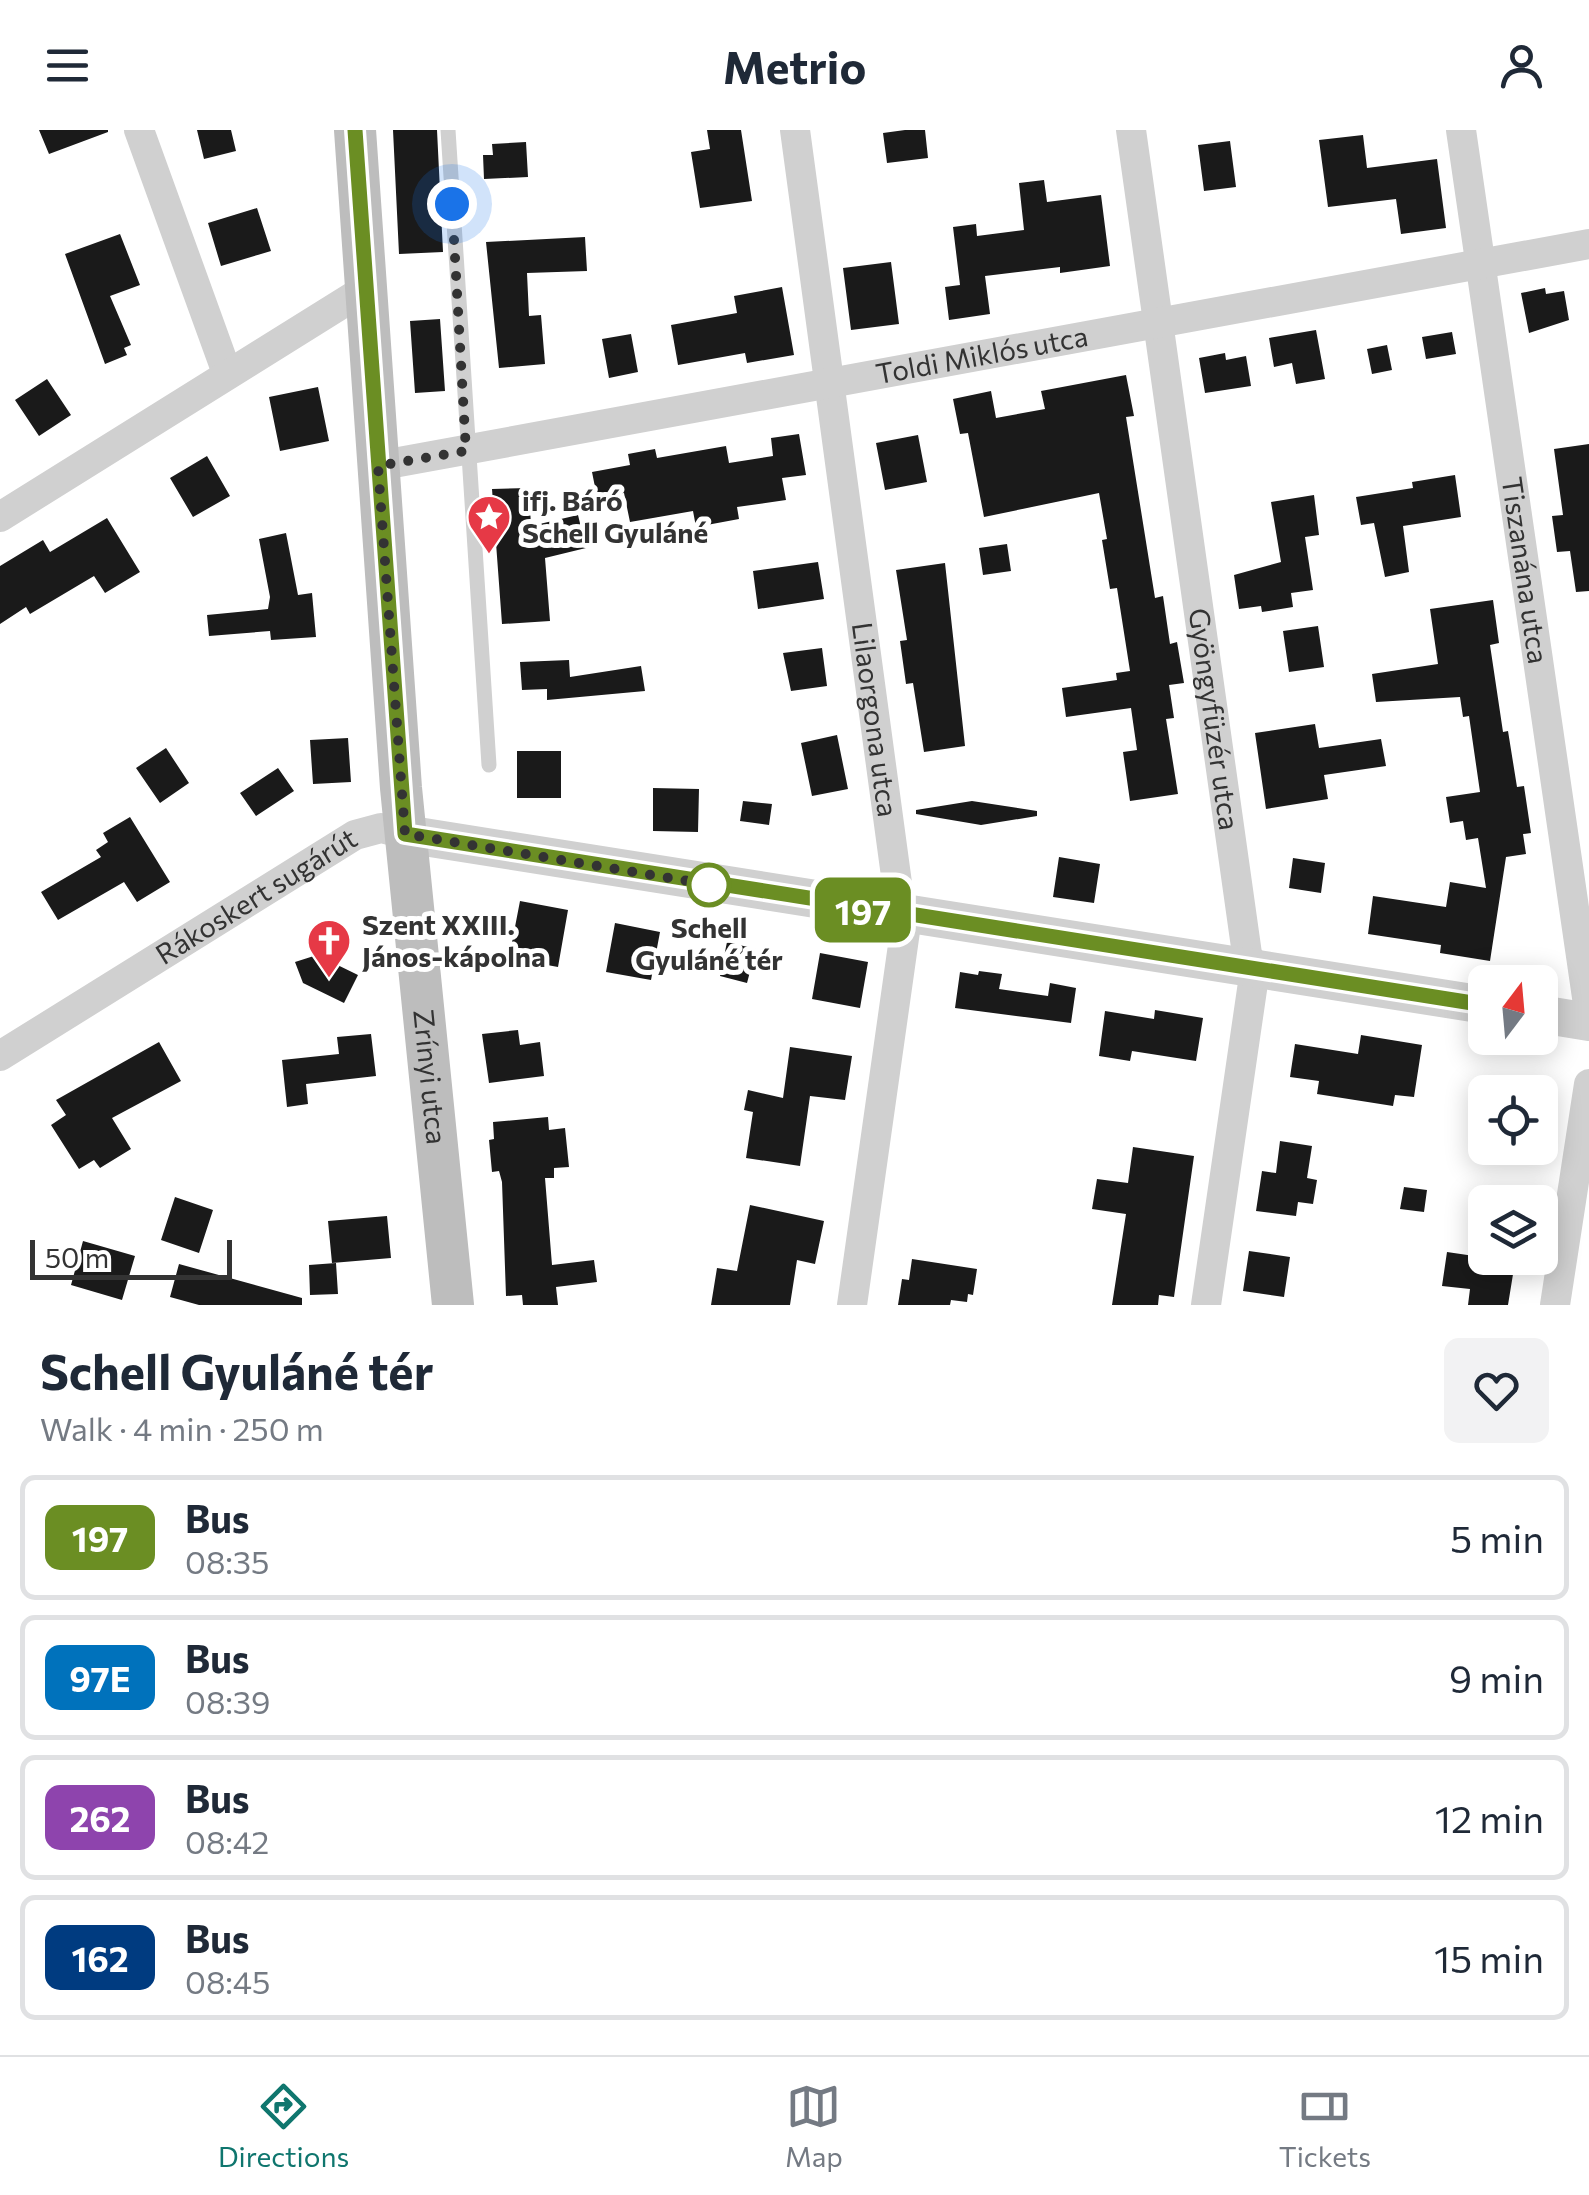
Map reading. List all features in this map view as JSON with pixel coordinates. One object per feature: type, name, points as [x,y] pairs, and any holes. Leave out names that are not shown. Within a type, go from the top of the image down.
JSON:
[{"type":"main road","name":"Zrínyi utca","points":[[355,130],[405,834],[452,1305]]},
{"type":"street","points":[[139,130],[228,373]]},
{"type":"street","name":"Lilaorgona utca","points":[[795,130],[899,898],[907,917],[852,1305]]},
{"type":"street","name":"Gyöngyfüzér utca","points":[[1131,130],[1247,954],[1255,969],[1206,1305]]},
{"type":"street","name":"Tiszanána utca","points":[[1461,130],[1589,1011]]},
{"type":"street","name":"Toldi Miklós utca","points":[[378,466],[1589,244]]},
{"type":"street","points":[[0,518],[366,288]]},
{"type":"street","name":"Rákoskert sugárút","points":[[0,1056],[355,835],[381,828],[907,917],[1468,1002]]},
{"type":"street","points":[[1558,1017],[1589,1022]]},
{"type":"street","points":[[1555,1305],[1589,1084]]},
{"type":"lane","points":[[448,130],[489,765]]},
{"type":"building","points":[[39,130],[108,130],[108,132],[49,154]]},
{"type":"building","points":[[197,130],[231,130],[236,151],[204,159]]},
{"type":"building","points":[[393,130],[437,130],[443,252],[399,254]]},
{"type":"building","points":[[707,130],[741,130],[752,201],[700,208],[691,152],[710,149]]},
{"type":"building","points":[[925,130],[928,158],[887,163],[883,133]]},
{"type":"building","points":[[1363,135],[1367,168],[1437,159],[1446,228],[1401,234],[1396,199],[1328,207],[1319,140]]},
{"type":"building","points":[[1230,141],[1236,187],[1204,191],[1198,145]]},
{"type":"building","points":[[526,142],[528,177],[484,179],[483,155],[493,155],[492,144]]},
{"type":"building","points":[[1044,180],[1047,202],[1101,195],[1110,266],[985,276],[990,314],[949,320],[945,287],[960,285],[953,227],[976,224],[977,236],[1024,230],[1019,183]]},
{"type":"building","points":[[257,208],[271,251],[221,266],[208,223]]},
{"type":"building","points":[[120,234],[140,285],[110,296],[131,345],[124,348],[127,355],[105,364],[65,254]]},
{"type":"building","points":[[585,237],[587,271],[527,273],[529,316],[541,315],[545,364],[499,368],[486,242]]},
{"type":"building","points":[[891,262],[899,324],[851,330],[843,268]]},
{"type":"building","points":[[782,287],[794,355],[747,363],[745,353],[678,365],[671,325],[737,313],[734,296]]},
{"type":"building","points":[[1545,288],[1546,294],[1564,291],[1569,320],[1529,333],[1521,293]]},
{"type":"building","points":[[440,319],[445,391],[415,393],[410,321]]},
{"type":"building","points":[[1316,330],[1325,379],[1296,384],[1292,363],[1274,367],[1269,338]]},
{"type":"building","points":[[1452,332],[1456,354],[1426,359],[1422,337]]},
{"type":"building","points":[[631,334],[638,372],[609,378],[602,339]]},
{"type":"building","points":[[1387,345],[1392,370],[1372,374],[1367,349]]},
{"type":"building","points":[[1225,353],[1226,360],[1246,356],[1251,386],[1205,393],[1199,358]]},
{"type":"building","points":[[1126,375],[1134,416],[1126,417],[1155,598],[1163,596],[1170,644],[1177,642],[1184,683],[1169,685],[1174,718],[1166,719],[1178,794],[1130,801],[1123,752],[1137,750],[1131,708],[1066,717],[1062,688],[1117,680],[1116,673],[1130,671],[1117,588],[1110,589],[1099,493],[984,517],[968,433],[960,434],[953,399],[991,391],[996,418],[1045,409],[1041,391]]},
{"type":"building","points":[[47,379],[71,415],[39,436],[15,400]]},
{"type":"building","points":[[318,387],[329,441],[280,451],[269,397]]},
{"type":"building","points":[[799,434],[806,475],[782,478],[786,500],[737,507],[739,519],[696,527],[693,511],[630,522],[624,493],[597,497],[592,472],[630,465],[628,454],[655,449],[657,458],[726,446],[729,463],[773,456],[771,438]]},
{"type":"building","points":[[918,435],[927,482],[885,490],[876,443]]},
{"type":"building","points":[[1589,444],[1589,591],[1576,592],[1570,551],[1557,552],[1552,516],[1563,515],[1554,449]]},
{"type":"building","points":[[207,456],[230,496],[193,517],[170,478]]},
{"type":"building","points":[[1455,475],[1461,517],[1403,526],[1409,572],[1385,577],[1374,523],[1361,525],[1356,497],[1413,488],[1412,482]]},
{"type":"building","points":[[529,488],[531,526],[578,515],[586,548],[545,558],[550,621],[502,624],[492,489]]},
{"type":"building","points":[[1314,495],[1319,535],[1305,537],[1313,590],[1291,593],[1293,607],[1262,612],[1261,606],[1239,609],[1234,575],[1281,562],[1271,502]]},
{"type":"building","points":[[107,518],[140,572],[105,593],[94,576],[30,614],[26,607],[0,624],[0,566],[43,540],[50,552]]},
{"type":"building","points":[[286,533],[298,595],[312,593],[316,637],[271,640],[270,631],[209,636],[207,615],[268,609],[270,597],[259,539]]},
{"type":"building","points":[[1007,544],[1011,571],[983,575],[979,548]]},
{"type":"building","points":[[818,562],[824,599],[758,609],[753,571]]},
{"type":"building","points":[[945,563],[965,746],[924,752],[913,683],[906,684],[900,641],[907,640],[896,570]]},
{"type":"building","points":[[1493,600],[1499,643],[1490,645],[1503,732],[1508,731],[1517,787],[1524,786],[1531,833],[1523,834],[1526,854],[1506,857],[1490,961],[1440,953],[1441,945],[1368,934],[1373,896],[1446,907],[1450,882],[1486,888],[1478,838],[1466,840],[1463,821],[1450,823],[1446,797],[1480,792],[1469,716],[1463,717],[1460,697],[1376,702],[1372,674],[1438,664],[1430,609]]},
{"type":"building","points":[[1318,626],[1324,667],[1289,672],[1283,631]]},
{"type":"building","points":[[822,648],[827,686],[791,691],[783,653]]},
{"type":"building","points":[[569,660],[570,677],[641,666],[645,691],[547,700],[547,689],[522,690],[520,662]]},
{"type":"building","points":[[1315,724],[1319,748],[1381,739],[1386,766],[1324,775],[1328,799],[1266,809],[1255,733]]},
{"type":"building","points":[[837,735],[848,789],[812,796],[801,743]]},
{"type":"building","points":[[348,738],[351,782],[313,784],[310,740]]},
{"type":"building","points":[[166,748],[189,783],[160,803],[136,768]]},
{"type":"building","points":[[517,751],[561,751],[561,798],[517,798]]},
{"type":"building","points":[[278,768],[294,791],[256,816],[240,793]]},
{"type":"building","points":[[653,788],[699,789],[698,832],[653,831]]},
{"type":"building","points":[[743,801],[772,804],[769,825],[740,821]]},
{"type":"building","points":[[972,801],[1037,811],[1037,816],[981,825],[916,814],[916,810]]},
{"type":"building","points":[[130,817],[170,882],[137,902],[124,882],[58,920],[41,892],[101,857],[96,850],[108,842],[103,833]]},
{"type":"building","points":[[1059,857],[1100,864],[1094,903],[1053,897]]},
{"type":"building","points":[[1293,858],[1325,863],[1321,893],[1289,888]]},
{"type":"building","points":[[520,901],[568,910],[558,967],[509,958]]},
{"type":"building","points":[[615,923],[660,932],[651,980],[606,972]]},
{"type":"building","points":[[727,942],[756,949],[747,983],[720,976]]},
{"type":"building","points":[[820,953],[868,962],[860,1008],[812,999]]},
{"type":"building","name":"Szent XXIII. János-kápolna","points":[[317,955],[358,975],[344,1003],[303,983],[295,962]]},
{"type":"building","points":[[979,971],[1002,974],[999,989],[1048,996],[1050,983],[1076,988],[1071,1023],[955,1008],[960,972],[978,975]]},
{"type":"building","points":[[1155,1010],[1203,1018],[1196,1061],[1132,1051],[1130,1061],[1099,1056],[1105,1011],[1154,1019]]},
{"type":"building","points":[[518,1030],[520,1045],[540,1042],[544,1076],[489,1083],[482,1034]]},
{"type":"building","points":[[371,1034],[376,1076],[306,1084],[308,1104],[287,1107],[282,1060],[339,1054],[337,1037]]},
{"type":"building","points":[[1361,1035],[1422,1045],[1414,1097],[1395,1095],[1393,1106],[1317,1094],[1319,1081],[1290,1077],[1295,1044],[1358,1054]]},
{"type":"building","points":[[159,1042],[181,1081],[112,1118],[131,1149],[100,1168],[94,1160],[79,1169],[51,1125],[66,1115],[56,1100]]},
{"type":"building","points":[[790,1047],[852,1056],[845,1100],[810,1096],[800,1166],[746,1158],[753,1112],[744,1110],[748,1090],[783,1098]]},
{"type":"building","points":[[548,1117],[549,1130],[565,1128],[569,1167],[554,1168],[554,1178],[545,1178],[552,1265],[594,1260],[597,1282],[556,1287],[558,1305],[523,1305],[522,1295],[506,1296],[502,1182],[499,1171],[492,1172],[489,1140],[494,1139],[493,1122]]},
{"type":"building","points":[[1280,1141],[1312,1146],[1307,1178],[1317,1180],[1313,1204],[1298,1202],[1296,1216],[1256,1211],[1262,1171],[1276,1173]]},
{"type":"building","points":[[1133,1147],[1194,1156],[1174,1297],[1159,1295],[1158,1305],[1112,1305],[1126,1214],[1092,1209],[1097,1179],[1128,1183]]},
{"type":"building","points":[[1404,1187],[1427,1190],[1424,1212],[1400,1209]]},
{"type":"building","points":[[175,1197],[213,1210],[199,1253],[161,1240]]},
{"type":"building","points":[[750,1205],[824,1221],[815,1264],[797,1260],[790,1305],[711,1305],[717,1268],[737,1271]]},
{"type":"building","points":[[387,1216],[391,1258],[332,1263],[328,1221]]},
{"type":"building","points":[[83,1241],[135,1256],[122,1300],[71,1285]]},
{"type":"building","points":[[1249,1251],[1290,1257],[1284,1297],[1243,1291]]},
{"type":"building","points":[[1447,1252],[1468,1255],[1468,1275],[1513,1275],[1508,1305],[1468,1305],[1470,1289],[1442,1286]]},
{"type":"building","points":[[912,1259],[977,1269],[973,1295],[968,1294],[967,1302],[951,1300],[950,1305],[898,1305],[902,1279],[909,1280]]},
{"type":"building","points":[[336,1263],[338,1294],[310,1295],[309,1265]]},
{"type":"building","points":[[179,1264],[302,1298],[302,1305],[199,1305],[170,1297]]},
{"type":"bus line","name":"197","points":[[355,130],[405,834],[869,911],[1468,1002]]},
{"type":"place","name":"ifj. Báró Schell Gyuláné","points":[[489,555]]},
{"type":"place","name":"Schell Gyuláné tér","points":[[709,885]]},
{"type":"place","name":"Szent XXIII. János-kápolna","points":[[329,979]]},
{"type":"route","points":[[452,204],[466,451],[378,466],[405,834],[718,886],[709,885]]}]
